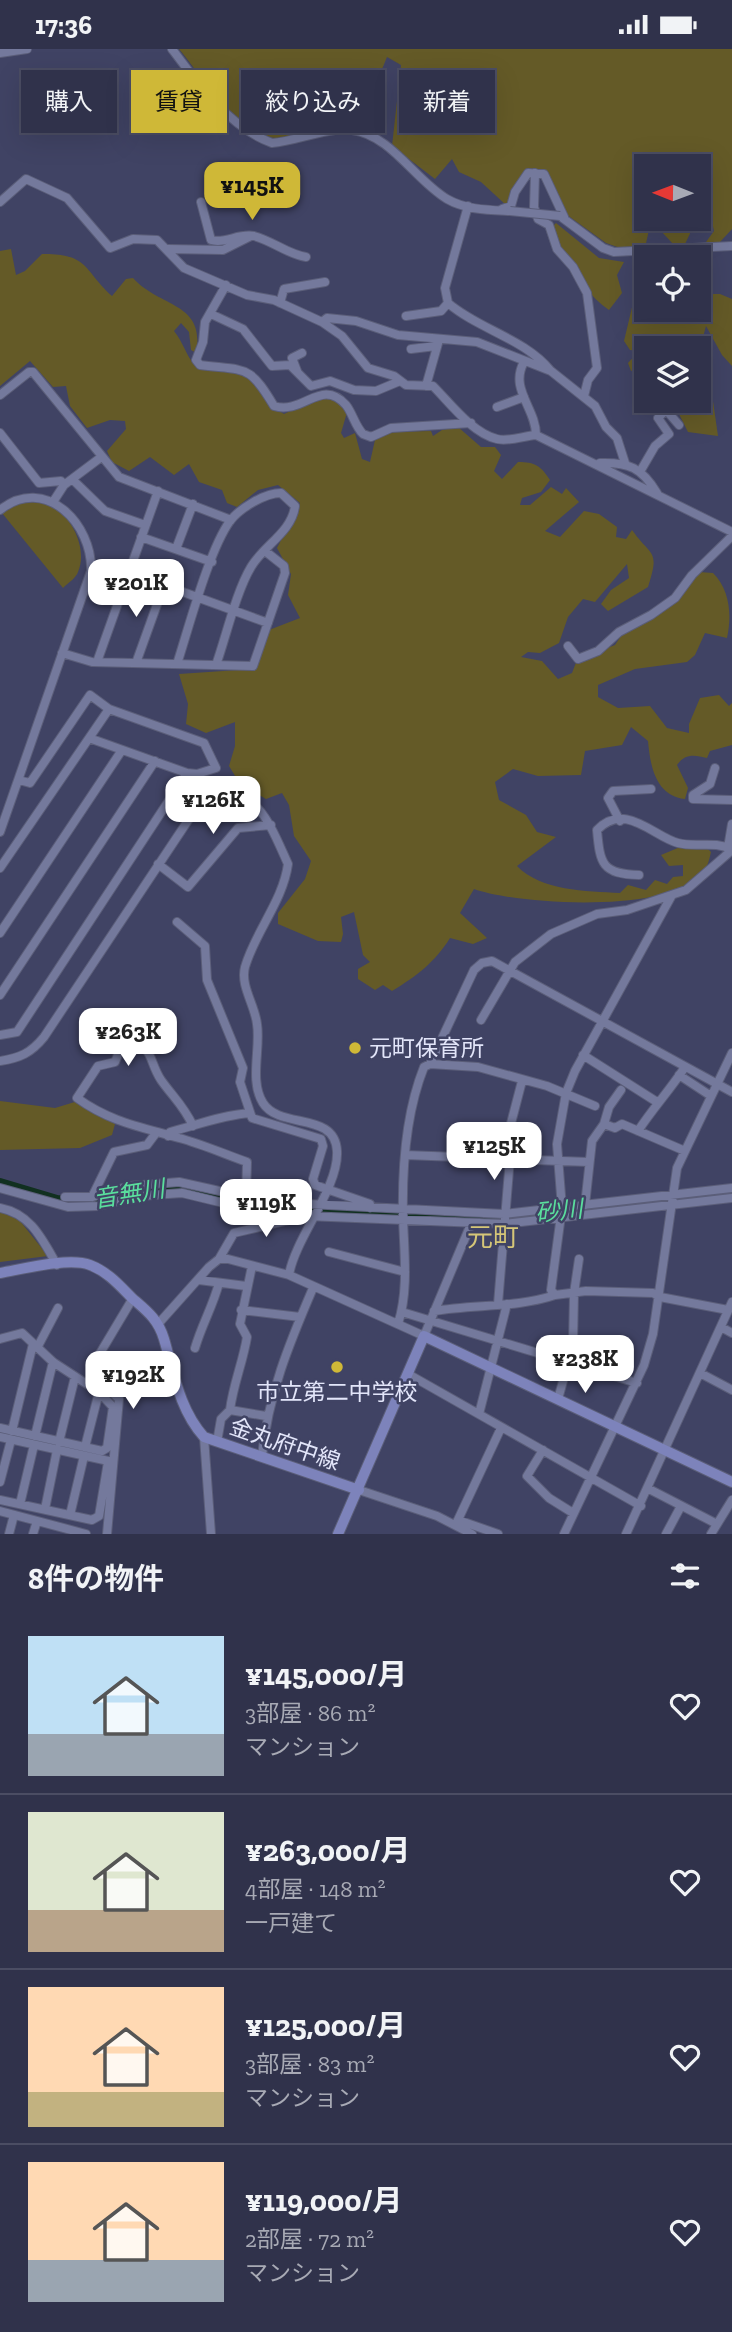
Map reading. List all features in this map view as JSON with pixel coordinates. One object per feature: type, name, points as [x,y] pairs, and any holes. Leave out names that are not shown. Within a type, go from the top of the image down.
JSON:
[{"type":"main road","points":[[0,1273],[87,1264],[112,1277],[159,1323]]},
{"type":"main road","name":"金丸府中線","points":[[159,1323],[183,1405],[192,1424],[204,1437],[359,1490],[338,1534]]},
{"type":"main road","points":[[359,1490],[424,1336],[732,1482]]},
{"type":"street","points":[[0,53],[27,49]]},
{"type":"street","points":[[172,49],[247,132],[272,143],[352,130],[370,136],[447,199],[468,206],[562,217]]},
{"type":"street","points":[[500,210],[510,206],[515,192],[528,173],[544,174],[562,217],[591,240],[614,252],[732,246]]},
{"type":"street","points":[[536,173],[534,207],[538,219],[548,225],[557,249],[573,267],[587,293],[597,368],[588,380],[584,396]]},
{"type":"street","points":[[0,202],[26,179],[67,198],[110,248],[132,239],[157,240],[184,268],[247,295],[280,303],[322,322],[342,336],[368,368],[406,385],[433,386],[471,423],[498,440],[536,435],[658,493],[732,534],[692,575],[675,598],[652,615],[619,632],[598,651],[578,659],[568,646]]},
{"type":"street","points":[[201,202],[211,240],[219,242],[239,235],[251,236],[306,257]]},
{"type":"street","points":[[468,206],[445,288],[448,303],[542,360],[575,393],[584,396],[617,438],[625,463]]},
{"type":"street","points":[[168,249],[223,250],[251,236]]},
{"type":"street","points":[[280,303],[284,289],[325,282]]},
{"type":"street","points":[[226,285],[205,322],[203,342],[196,360],[200,365],[248,372],[258,380],[274,406],[296,408],[320,394],[331,396],[348,407],[363,434],[371,437],[391,428],[471,423]]},
{"type":"street","points":[[406,316],[441,311],[448,303]]},
{"type":"street","points":[[211,314],[243,328],[272,366],[289,365],[296,371]]},
{"type":"street","points":[[322,322],[327,318],[356,321],[382,332],[437,343]]},
{"type":"street","points":[[411,349],[437,343],[477,342],[497,347],[524,362],[551,371]]},
{"type":"street","points":[[426,386],[437,343]]},
{"type":"street","points":[[302,353],[292,358],[301,379],[311,386],[330,381],[354,390],[376,391],[400,381]]},
{"type":"street","points":[[524,362],[518,383],[536,426],[536,435]]},
{"type":"street","points":[[0,395],[29,372],[33,372],[100,458],[119,477],[231,520]]},
{"type":"street","points":[[497,407],[524,397]]},
{"type":"street","points":[[641,470],[655,446],[669,434],[658,418],[666,410],[679,425]]},
{"type":"street","points":[[0,433],[40,483],[61,481],[64,485]]},
{"type":"street","points":[[53,502],[64,485],[100,458]]},
{"type":"street","points":[[597,463],[625,463],[641,470],[658,493]]},
{"type":"street","points":[[72,479],[105,511],[145,525]]},
{"type":"street","points":[[97,663],[158,491]]},
{"type":"street","points":[[177,664],[212,562],[231,520],[247,506],[273,493],[281,493],[295,506],[295,512],[251,567],[216,665]]},
{"type":"street","points":[[0,510],[19,498],[44,498],[53,502],[85,535],[92,554],[91,571],[0,832]]},
{"type":"street","points":[[176,549],[193,504]]},
{"type":"street","points":[[141,537],[212,562]]},
{"type":"street","points":[[62,653],[97,663],[253,666],[285,573],[284,566],[265,551]]},
{"type":"street","points":[[128,572],[268,623]]},
{"type":"street","points":[[136,663],[164,585]]},
{"type":"street","points":[[19,780],[30,783],[90,695],[108,709],[204,743],[216,768],[197,774],[187,773],[89,738]]},
{"type":"street","points":[[0,868],[108,709]]},
{"type":"street","points":[[0,933],[122,750]]},
{"type":"street","points":[[0,995],[155,761]]},
{"type":"street","points":[[715,768],[710,784],[693,795],[693,799],[732,800]]},
{"type":"street","points":[[0,1035],[17,1032],[187,773]]},
{"type":"street","points":[[620,821],[608,799],[613,791],[651,789]]},
{"type":"street","points":[[0,1061],[34,1049],[195,810],[208,800],[235,796],[261,807],[288,864],[287,874],[248,958],[244,982],[258,1026],[258,1093],[269,1111],[322,1127],[332,1135],[336,1145],[336,1163],[319,1205],[310,1216],[289,1275]]},
{"type":"street","points":[[639,875],[617,874],[600,858],[597,830],[602,825],[620,821],[641,821],[678,843],[720,843],[731,849]]},
{"type":"street","points":[[481,1020],[510,968],[533,947],[569,924],[597,913],[627,909],[686,890],[708,874],[731,849],[732,824]]},
{"type":"street","points":[[158,864],[188,887],[238,828],[271,825]]},
{"type":"street","points":[[555,1295],[551,1290],[562,1207],[556,1160],[566,1093],[583,1055],[672,895]]},
{"type":"street","points":[[177,922],[205,946],[207,980],[243,1069],[240,1082],[250,1113],[258,1122],[282,1126],[321,1139]]},
{"type":"street","points":[[430,1064],[474,970],[482,963],[492,961],[510,968],[732,1092]]},
{"type":"street","points":[[113,1017],[121,1041],[115,1062],[98,1066],[77,1098],[117,1123],[138,1125],[247,1162],[246,1198]]},
{"type":"street","points":[[121,1041],[133,1042],[147,1051],[160,1078],[184,1105],[193,1126]]},
{"type":"street","points":[[565,1534],[637,1383],[653,1334],[677,1168],[732,1053]]},
{"type":"street","points":[[583,1055],[657,1102]]},
{"type":"street","points":[[398,1324],[402,1312],[405,1272],[405,1155],[419,1080],[424,1067],[430,1064],[478,1066],[566,1093],[595,1106]]},
{"type":"street","points":[[638,1131],[657,1102],[666,1097],[684,1067]]},
{"type":"street","points":[[679,1075],[711,1096]]},
{"type":"street","points":[[479,1414],[497,1341],[502,1304],[506,1158],[522,1081]]},
{"type":"street","points":[[585,1205],[592,1141],[621,1090]]},
{"type":"street","points":[[169,1136],[170,1132],[236,1113],[250,1113]]},
{"type":"street","points":[[303,1121],[302,1125],[321,1135],[323,1146],[313,1179],[315,1185],[370,1204],[370,1208]]},
{"type":"street","points":[[604,1124],[615,1128],[621,1124],[685,1151]]},
{"type":"street","points":[[92,1197],[114,1152],[147,1145],[156,1133]]},
{"type":"street","points":[[405,1155],[589,1162]]},
{"type":"street","points":[[65,1197],[92,1197],[130,1186],[179,1182],[269,1202],[504,1219],[561,1218],[732,1198]]},
{"type":"street","points":[[0,1188],[68,1207],[99,1206],[139,1196],[182,1193],[244,1208],[310,1216],[471,1224],[562,1207],[732,1188]]},
{"type":"street","points":[[0,1209],[14,1211],[29,1221],[57,1265]]},
{"type":"street","points":[[159,1323],[219,1259],[234,1233],[310,1216]]},
{"type":"street","points":[[219,1259],[289,1275],[424,1336],[471,1224]]},
{"type":"street","points":[[329,1252],[405,1272]]},
{"type":"street","points":[[558,1399],[573,1345],[574,1293],[579,1259]]},
{"type":"street","points":[[217,1442],[221,1419],[230,1411],[232,1391],[247,1337],[240,1324],[252,1266]]},
{"type":"street","points":[[199,1280],[246,1286]]},
{"type":"street","points":[[195,1348],[203,1321],[213,1306],[219,1283]]},
{"type":"street","points":[[262,1456],[266,1416],[281,1365],[313,1288]]},
{"type":"street","points":[[434,1311],[532,1303],[555,1295],[574,1293],[658,1294],[730,1306],[649,1489],[626,1534]]},
{"type":"street","points":[[84,1452],[107,1448],[119,1399],[96,1377],[93,1365],[132,1298]]},
{"type":"street","points":[[0,1482],[35,1346],[58,1308]]},
{"type":"street","points":[[242,1311],[300,1317]]},
{"type":"street","points":[[402,1312],[637,1383]]},
{"type":"street","points":[[721,1327],[732,1333]]},
{"type":"street","points":[[0,1339],[22,1333],[53,1362],[110,1401],[115,1416],[107,1534]]},
{"type":"street","points":[[20,1504],[53,1362]]},
{"type":"street","points":[[700,1373],[732,1390]]},
{"type":"street","points":[[408,1374],[641,1506]]},
{"type":"street","points":[[45,1509],[75,1377]]},
{"type":"street","points":[[70,1515],[99,1392]]},
{"type":"street","points":[[230,1411],[266,1416]]},
{"type":"street","points":[[0,1428],[11,1435],[84,1452],[111,1462]]},
{"type":"street","points":[[457,1522],[501,1428]]},
{"type":"street","points":[[0,1437],[11,1435]]},
{"type":"street","points":[[204,1437],[211,1534]]},
{"type":"street","points":[[542,1450],[527,1476],[549,1498],[573,1513]]},
{"type":"street","points":[[0,1500],[92,1520],[99,1516],[111,1462]]},
{"type":"street","points":[[649,1489],[717,1524]]},
{"type":"street","points":[[359,1490],[498,1534]]},
{"type":"street","points":[[711,1534],[732,1500]]},
{"type":"street","points":[[666,1534],[681,1506]]},
{"type":"street","points":[[0,1511],[37,1521],[60,1531],[84,1534]]},
{"type":"street","points":[[9,1534],[14,1515]]},
{"type":"street","points":[[33,1534],[37,1521]]},
{"type":"street","points":[[457,1522],[472,1534]]},
{"type":"shaded area","points":[[179,49],[732,49],[732,229],[720,242],[706,242],[714,231],[711,217],[711,154],[634,154],[634,231],[649,231],[646,245],[623,249],[606,243],[563,212],[544,172],[527,171],[506,205],[481,182],[459,172],[452,159],[435,179],[392,146],[399,83],[399,133],[495,133],[495,70],[400,70],[401,65],[387,57],[382,70],[241,70],[241,122],[227,109],[227,70],[195,70]]},
{"type":"shaded area","points":[[257,133],[304,133],[281,138]]},
{"type":"shaded area","points":[[556,223],[599,258],[624,262],[617,275],[622,293],[609,310],[591,294],[575,273],[552,227]]},
{"type":"shaded area","points":[[661,231],[691,231],[685,244],[673,244]]},
{"type":"shaded area","points":[[11,249],[16,275],[25,271],[42,254],[77,260],[112,296],[126,279],[133,278],[144,288],[188,315],[197,336],[196,353],[191,350],[189,332],[181,323],[174,331],[194,364],[205,370],[248,374],[272,405],[284,414],[324,395],[337,399],[348,409],[341,433],[344,438],[355,433],[362,459],[370,462],[375,440],[391,432],[431,431],[433,436],[442,430],[458,427],[481,447],[495,447],[501,455],[494,471],[502,479],[518,462],[533,464],[547,475],[550,480],[541,492],[522,498],[520,505],[530,505],[551,487],[562,494],[566,488],[579,502],[545,531],[560,537],[584,511],[599,514],[617,527],[616,537],[626,539],[632,530],[652,555],[653,566],[648,587],[608,611],[601,604],[611,590],[629,578],[627,564],[595,602],[583,599],[568,617],[559,643],[540,653],[528,652],[521,657],[542,661],[558,679],[572,673],[577,660],[615,645],[625,630],[652,618],[699,572],[713,573],[723,587],[728,603],[727,638],[705,633],[695,655],[687,662],[635,669],[598,685],[598,697],[618,708],[650,706],[667,728],[689,733],[689,724],[700,698],[719,695],[729,706],[732,703],[732,745],[710,751],[707,758],[687,757],[677,765],[688,788],[685,799],[675,797],[661,785],[650,759],[648,741],[631,727],[622,745],[585,751],[581,775],[538,776],[513,769],[495,782],[499,800],[526,815],[537,832],[556,837],[517,866],[538,880],[565,888],[593,891],[620,893],[628,885],[646,890],[655,880],[667,884],[673,877],[683,876],[683,865],[669,866],[661,855],[685,845],[705,846],[711,852],[706,868],[700,876],[682,888],[625,901],[556,902],[495,895],[474,889],[460,913],[487,938],[473,944],[450,938],[425,968],[392,991],[383,985],[375,990],[358,979],[358,969],[370,962],[363,955],[354,912],[341,917],[341,942],[318,941],[278,924],[278,913],[305,879],[311,861],[294,836],[289,805],[282,793],[266,799],[240,784],[229,766],[235,746],[235,722],[206,733],[186,724],[188,704],[179,674],[253,669],[269,630],[300,618],[288,595],[291,574],[277,548],[300,503],[278,485],[258,490],[237,507],[227,503],[222,490],[199,482],[189,464],[174,475],[150,457],[129,471],[112,462],[107,451],[126,429],[125,421],[110,420],[87,428],[70,406],[66,386],[53,387],[30,361],[0,386],[0,251]]},
{"type":"shaded area","points":[[711,294],[732,299],[732,366],[722,355],[706,326],[703,336],[634,336],[634,350],[630,350],[624,341],[634,299],[634,322],[711,322]]},
{"type":"shaded area","points":[[634,356],[634,370],[631,371],[628,363]]},
{"type":"shaded area","points":[[711,387],[718,436],[688,432],[678,413],[711,413]]},
{"type":"shaded area","points":[[20,501],[48,503],[58,509],[76,534],[81,563],[76,576],[63,588],[2,513]]},
{"type":"shaded area","points":[[0,1101],[55,1108],[78,1101],[115,1124],[112,1135],[80,1148],[0,1150]]},
{"type":"shaded area","points":[[0,1211],[20,1221],[48,1256],[0,1262]]},
{"type":"waterway","name":"音無川","points":[[0,1183],[57,1200],[87,1202],[106,1199],[127,1191],[181,1187],[301,1210],[511,1216]]},
{"type":"waterway","name":"砂川","points":[[632,1203],[732,1192]]},
{"type":"place","name":"元町保育所","points":[[355,1048]]},
{"type":"place","name":"市立第二中学校","points":[[337,1367]]},
{"type":"district","name":"元町","points":[[493,1237]]}]
